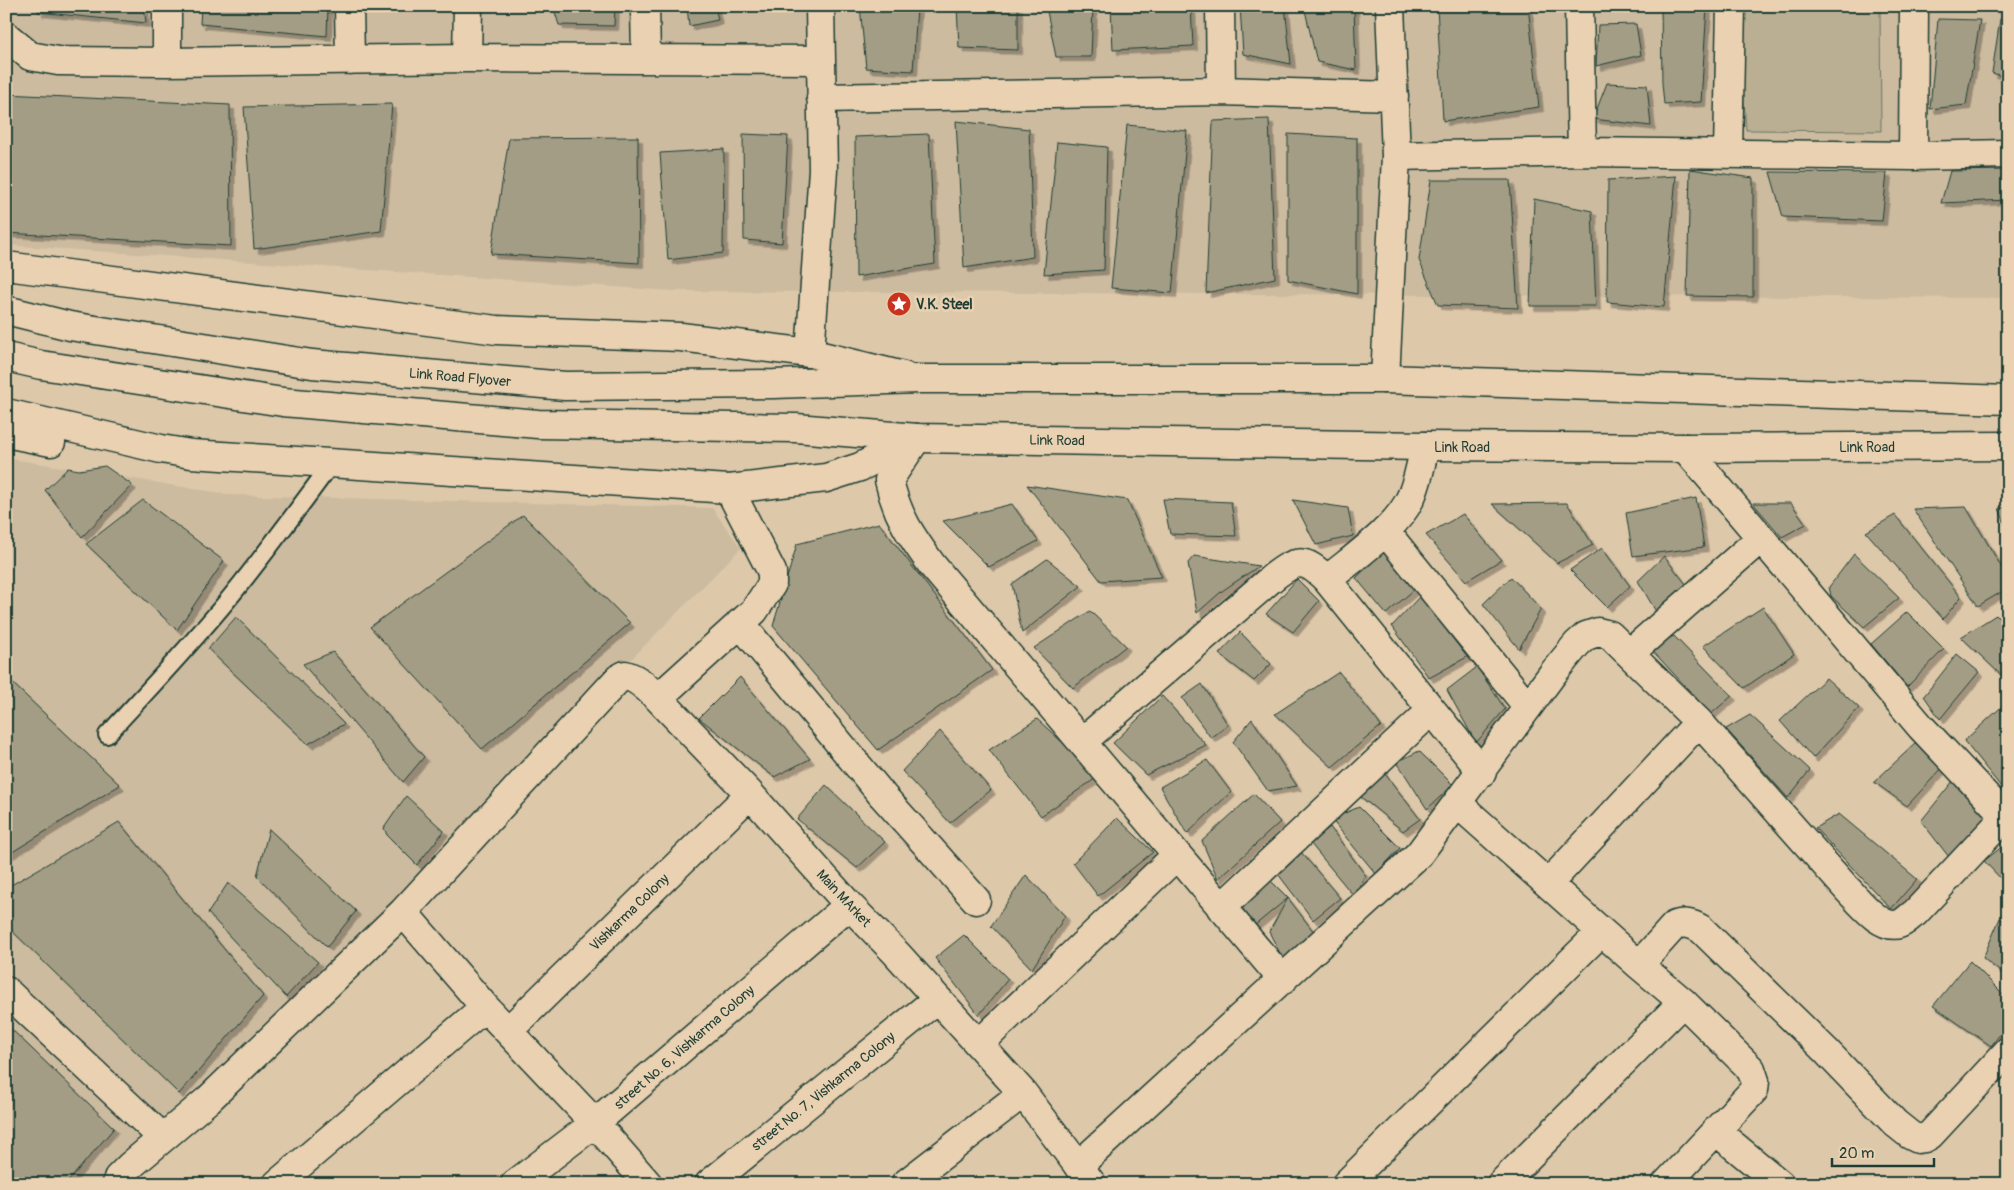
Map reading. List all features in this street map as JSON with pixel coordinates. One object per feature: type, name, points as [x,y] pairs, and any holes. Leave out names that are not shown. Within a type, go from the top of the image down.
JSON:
[{"type":"street","points":[[167,6],[167,62]]},
{"type":"street","points":[[349,6],[350,60]]},
{"type":"street","points":[[467,58],[468,6]]},
{"type":"street","points":[[645,6],[646,58]]},
{"type":"street","points":[[810,353],[823,170],[820,6]]},
{"type":"street","points":[[1220,6],[1221,91]]},
{"type":"street","points":[[1385,379],[1396,156],[1390,6]]},
{"type":"street","points":[[1578,6],[1582,152]]},
{"type":"street","points":[[1728,153],[1731,6]]},
{"type":"street","points":[[1912,156],[1914,6]]},
{"type":"street","points":[[6,36],[30,56],[58,61],[167,62],[467,58],[821,60]]},
{"type":"street","points":[[821,98],[1221,91],[1394,96]]},
{"type":"street","points":[[1396,156],[1582,152],[1912,156],[2008,154]]},
{"type":"street","points":[[6,266],[497,330],[681,337],[810,353],[918,379],[1385,379],[2008,400]]},
{"type":"street","name":"Link Road Flyover","points":[[6,310],[70,326],[312,364],[565,386],[774,384],[918,379]]},
{"type":"street","points":[[6,357],[41,366],[283,402],[538,424],[796,428],[917,438]]},
{"type":"street","points":[[6,413],[161,449],[191,454],[729,489],[826,478],[860,467],[917,438]]},
{"type":"street","points":[[6,433],[91,450],[166,460],[191,454]]},
{"type":"street","points":[[917,438],[889,480],[894,502],[906,529],[932,565],[1283,980]]},
{"type":"street","name":"Link Road","points":[[917,438],[1685,448],[2008,446]]},
{"type":"street","points":[[1327,580],[1385,531],[1401,514],[1411,498],[1425,446]]},
{"type":"street","points":[[1086,1179],[1283,980],[1419,854],[1482,772],[1528,707],[1577,644],[1586,636],[1598,632],[1610,635],[1630,653],[1699,722],[1848,890],[1874,915],[1888,925],[1899,924],[1915,913],[2006,818],[1921,728],[1685,448]]},
{"type":"street","points":[[658,698],[754,611],[772,584],[772,572],[729,489]]},
{"type":"street","points":[[1385,531],[1528,707]]},
{"type":"street","points":[[1630,653],[1761,538]]},
{"type":"street","points":[[1082,742],[1289,565],[1301,562],[1314,567],[1327,580],[1482,772]]},
{"type":"street","points":[[740,623],[871,782],[976,900]]},
{"type":"street","name":"Main MArket","points":[[403,912],[618,679],[625,675],[631,676],[658,698],[750,794],[848,905],[896,953],[1024,1093],[1086,1179]]},
{"type":"street","points":[[1221,908],[1432,710]]},
{"type":"street","points":[[1548,884],[1699,722]]},
{"type":"street","name":"Vishkarma Colony","points":[[508,1031],[750,794]]},
{"type":"street","points":[[1457,803],[1638,965],[1683,1002],[1751,1069],[1755,1080],[1754,1090],[1666,1184]]},
{"type":"street","points":[[979,1044],[1177,855]]},
{"type":"street","name":"street No. 6, Vishkarma Colony","points":[[515,1184],[595,1123],[848,905]]},
{"type":"street","points":[[117,1184],[118,1178],[130,1166],[209,1099],[403,912],[485,1007],[595,1123],[648,1184]]},
{"type":"street","points":[[1638,965],[1675,925],[1682,923],[1692,924],[1701,930],[1825,1050],[1895,1123],[1918,1139],[1930,1135],[2008,1052]]},
{"type":"street","points":[[1346,1184],[1601,932]]},
{"type":"street","points":[[6,991],[163,1138]]},
{"type":"street","name":"street No. 7, Vishkarma Colony","points":[[710,1184],[937,999]]},
{"type":"street","points":[[1501,1184],[1683,1002]]},
{"type":"street","points":[[277,1184],[485,1007]]},
{"type":"street","points":[[905,1184],[1024,1093]]},
{"type":"street","points":[[1716,1131],[1780,1184]]},
{"type":"lane","points":[[107,735],[231,597],[332,463]]},
{"type":"shaded area","points":[[6,6],[2008,6],[2008,298],[673,291],[6,245]]},
{"type":"shaded area","points":[[1738,6],[1880,6],[1881,131],[1746,130]]},
{"type":"shaded area","points":[[6,458],[232,495],[712,508],[741,548],[111,1184],[6,1184]]},
{"type":"building","points":[[38,6],[144,6],[146,23],[38,12]]},
{"type":"building","points":[[201,6],[328,6],[327,36],[200,24]]},
{"type":"building","points":[[553,6],[615,6],[614,26],[559,25]]},
{"type":"building","points":[[687,6],[715,6],[718,20],[689,26]]},
{"type":"building","points":[[860,6],[917,6],[913,71],[866,68]]},
{"type":"building","points":[[957,6],[1018,6],[1018,50],[959,48]]},
{"type":"building","points":[[1046,6],[1093,6],[1091,57],[1056,57]]},
{"type":"building","points":[[1111,6],[1191,6],[1193,46],[1113,50]]},
{"type":"building","points":[[1240,6],[1285,6],[1291,64],[1243,54]]},
{"type":"building","points":[[1304,6],[1354,6],[1356,70],[1317,62]]},
{"type":"building","points":[[1437,6],[1528,6],[1539,107],[1443,121]]},
{"type":"building","points":[[1661,6],[1707,6],[1701,102],[1664,104]]},
{"type":"building","points":[[1938,19],[1980,20],[1966,105],[1930,109]]},
{"type":"building","points":[[2000,19],[2008,19],[2008,78],[1992,73]]},
{"type":"building","points":[[1636,24],[1641,55],[1596,66],[1598,25]]},
{"type":"building","points":[[1607,83],[1647,85],[1651,126],[1593,119]]},
{"type":"building","points":[[6,94],[230,105],[231,246],[6,233]]},
{"type":"building","points":[[392,104],[381,231],[254,249],[244,107]]},
{"type":"building","points":[[1269,119],[1275,278],[1206,293],[1213,121]]},
{"type":"building","points":[[956,121],[1029,129],[1033,257],[964,268]]},
{"type":"building","points":[[1127,125],[1187,131],[1172,293],[1111,288]]},
{"type":"building","points":[[743,134],[788,136],[782,243],[744,240]]},
{"type":"building","points":[[929,134],[935,264],[856,277],[855,137]]},
{"type":"building","points":[[1288,134],[1357,138],[1357,294],[1288,280]]},
{"type":"building","points":[[638,137],[639,263],[491,254],[509,138]]},
{"type":"building","points":[[1057,142],[1107,147],[1104,270],[1044,274]]},
{"type":"building","points":[[724,149],[723,253],[668,260],[660,153]]},
{"type":"building","points":[[1690,169],[1753,178],[1753,297],[1687,296]]},
{"type":"building","points":[[2008,170],[2008,200],[1941,203],[1950,171]]},
{"type":"building","points":[[1770,172],[1887,173],[1882,221],[1783,217]]},
{"type":"building","points":[[1676,176],[1664,307],[1607,302],[1608,180]]},
{"type":"building","points":[[1431,180],[1510,180],[1518,308],[1438,305],[1419,260]]},
{"type":"building","points":[[1534,199],[1592,211],[1596,306],[1530,306]]},
{"type":"building","points":[[105,466],[132,485],[82,537],[45,490],[68,468],[79,470]]},
{"type":"building","points":[[1027,485],[1127,500],[1162,577],[1101,581]]},
{"type":"building","points":[[1696,498],[1704,547],[1633,556],[1626,513]]},
{"type":"building","points":[[1163,499],[1231,502],[1236,536],[1170,534]]},
{"type":"building","points":[[143,500],[224,561],[177,630],[86,544]]},
{"type":"building","points":[[1293,500],[1348,508],[1353,536],[1316,545]]},
{"type":"building","points":[[1567,503],[1593,545],[1557,563],[1492,504]]},
{"type":"building","points":[[1753,503],[1791,503],[1806,524],[1782,537]]},
{"type":"building","points":[[1012,504],[1038,541],[989,567],[943,521]]},
{"type":"building","points":[[1966,507],[2008,578],[2008,588],[1978,606],[1913,509]]},
{"type":"building","points":[[2008,507],[2008,532],[1999,508]]},
{"type":"building","points":[[1463,514],[1501,560],[1466,581],[1426,535]]},
{"type":"building","points":[[523,515],[630,623],[482,749],[370,627]]},
{"type":"building","points":[[1895,515],[1961,597],[1943,619],[1866,532]]},
{"type":"building","points":[[879,523],[992,670],[878,750],[773,626],[797,544]]},
{"type":"building","points":[[1602,548],[1630,586],[1607,607],[1570,570]]},
{"type":"building","points":[[1385,550],[1416,588],[1386,614],[1356,578]]},
{"type":"building","points":[[1854,554],[1899,598],[1864,627],[1831,596],[1829,587]]},
{"type":"building","points":[[1194,556],[1259,566],[1222,591],[1197,613],[1188,563]]},
{"type":"building","points":[[1664,556],[1686,584],[1658,615],[1638,581]]},
{"type":"building","points":[[1047,559],[1081,586],[1022,633],[1012,584]]},
{"type":"building","points":[[1511,577],[1541,609],[1519,649],[1483,604]]},
{"type":"building","points":[[1297,579],[1319,601],[1293,632],[1266,614]]},
{"type":"building","points":[[1420,596],[1467,657],[1429,678],[1392,626]]},
{"type":"building","points":[[1763,607],[1794,654],[1744,688],[1703,646]]},
{"type":"building","points":[[1090,611],[1126,646],[1073,688],[1034,648]]},
{"type":"building","points":[[1907,612],[1944,649],[1907,687],[1871,644]]},
{"type":"building","points":[[1996,615],[2008,628],[2008,660],[2001,675],[1961,637]]},
{"type":"building","points":[[236,617],[344,724],[308,744],[208,649]]},
{"type":"building","points":[[1240,632],[1271,664],[1254,681],[1219,654]]},
{"type":"building","points":[[1674,636],[1732,696],[1711,714],[1649,647]]},
{"type":"building","points":[[333,652],[424,757],[403,782],[303,664]]},
{"type":"building","points":[[1957,654],[1979,672],[1940,719],[1924,696]]},
{"type":"building","points":[[1477,667],[1505,709],[1476,743],[1447,690]]},
{"type":"building","points":[[1339,672],[1381,726],[1332,767],[1275,714]]},
{"type":"building","points":[[6,677],[120,785],[6,856]]},
{"type":"building","points":[[740,677],[810,759],[774,777],[699,718]]},
{"type":"building","points":[[1826,678],[1859,708],[1813,758],[1780,721]]},
{"type":"building","points":[[1202,684],[1228,725],[1211,738],[1182,698]]},
{"type":"building","points":[[1162,696],[1206,745],[1146,775],[1113,743]]},
{"type":"building","points":[[2008,701],[2008,790],[2006,793],[1964,741]]},
{"type":"building","points":[[1750,715],[1810,770],[1788,798],[1726,729]]},
{"type":"building","points":[[1037,719],[1099,776],[1041,816],[989,750]]},
{"type":"building","points":[[1252,719],[1297,786],[1268,791],[1233,742]]},
{"type":"building","points":[[940,731],[991,790],[950,823],[902,771]]},
{"type":"building","points":[[1918,741],[1944,766],[1907,806],[1874,782]]},
{"type":"building","points":[[1419,751],[1453,785],[1427,809],[1397,762]]},
{"type":"building","points":[[1207,760],[1231,792],[1187,834],[1160,787]]},
{"type":"building","points":[[1382,770],[1420,819],[1403,831],[1356,793]]},
{"type":"building","points":[[1953,781],[1988,817],[1949,857],[1921,821]]},
{"type":"building","points":[[826,785],[885,842],[857,868],[797,819]]},
{"type":"building","points":[[1254,794],[1280,822],[1218,879],[1202,841]]},
{"type":"building","points":[[406,796],[444,831],[417,865],[387,835],[384,828]]},
{"type":"building","points":[[1359,807],[1400,848],[1376,874],[1331,819]]},
{"type":"building","points":[[1839,814],[1917,879],[1891,909],[1815,828]]},
{"type":"building","points":[[1117,818],[1153,852],[1098,896],[1073,863]]},
{"type":"building","points":[[119,822],[263,996],[179,1094],[6,925],[6,888]]},
{"type":"building","points":[[1330,827],[1366,876],[1353,895],[1310,843]]},
{"type":"building","points":[[269,829],[356,911],[327,947],[257,876]]},
{"type":"building","points":[[2003,846],[2008,849],[2008,886],[1984,861]]},
{"type":"building","points":[[1301,852],[1340,898],[1313,920],[1275,870]]},
{"type":"building","points":[[1026,875],[1065,916],[1032,969],[991,926]]},
{"type":"building","points":[[1270,880],[1288,898],[1254,926],[1241,906]]},
{"type":"building","points":[[228,883],[318,962],[286,997],[208,913]]},
{"type":"building","points":[[1288,898],[1314,932],[1283,959],[1269,932]]},
{"type":"building","points":[[2000,918],[2008,924],[2008,978],[1983,958]]},
{"type":"building","points":[[964,935],[1008,979],[979,1015],[935,958]]},
{"type":"building","points":[[1970,961],[2008,999],[2008,1024],[1991,1046],[1933,1006]]},
{"type":"building","points":[[6,1024],[114,1128],[66,1184],[6,1184]]},
{"type":"place","name":"V.K. Steel","points":[[899,304]]}]
